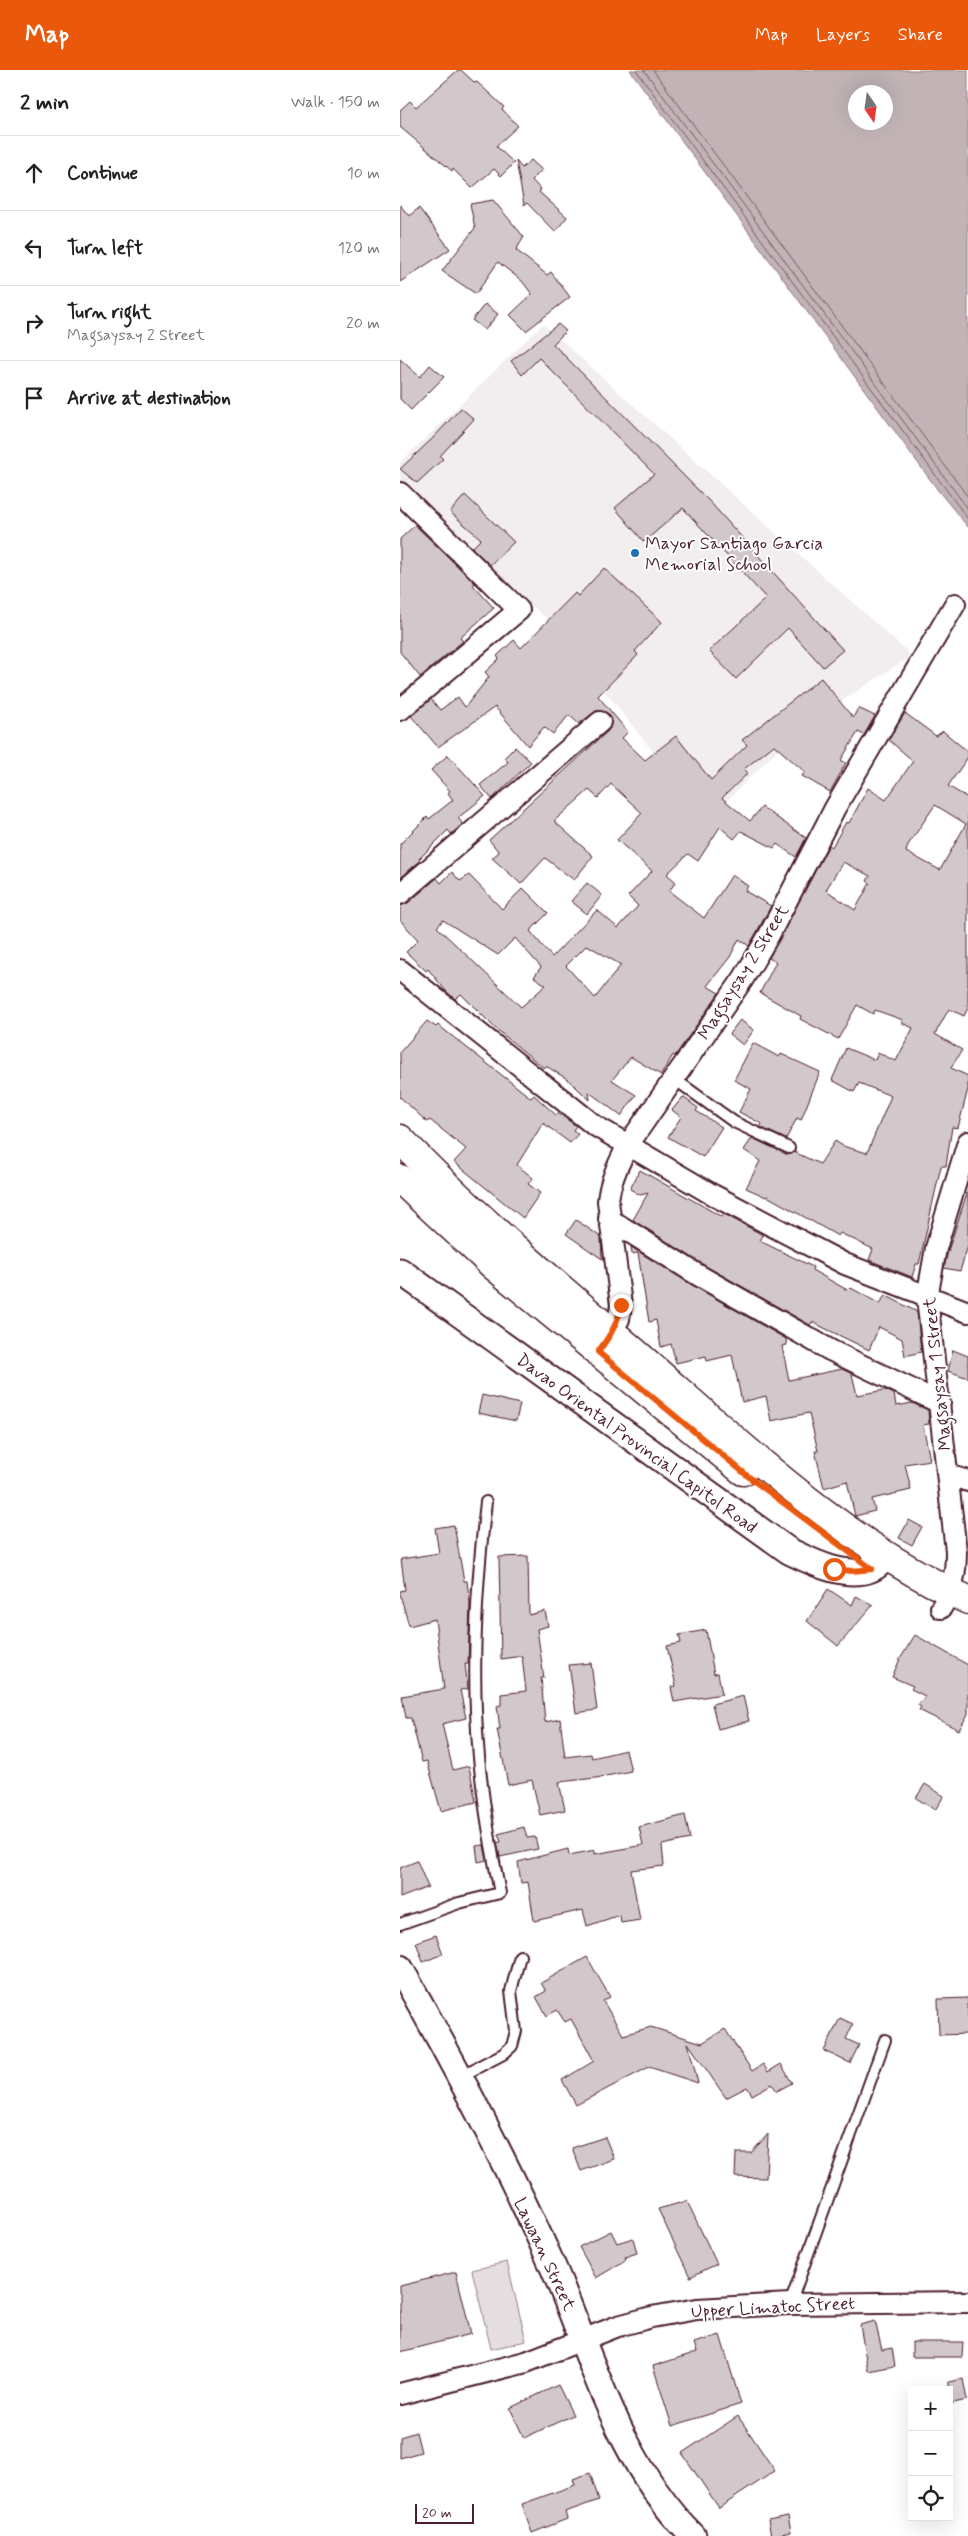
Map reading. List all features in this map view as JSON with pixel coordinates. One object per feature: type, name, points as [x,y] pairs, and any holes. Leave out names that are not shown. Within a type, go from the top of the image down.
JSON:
[{"type":"main road","points":[[400,1139],[513,1248],[605,1342]]},
{"type":"main road","points":[[400,1178],[494,1266],[605,1342],[854,1535],[889,1569],[953,1600],[968,1620]]},
{"type":"street","points":[[400,493],[519,610],[400,710]]},
{"type":"street","name":"Magsaysay 2 Street","points":[[605,1342],[619,1319],[621,1305],[609,1219],[610,1186],[628,1145],[743,979],[770,935],[835,808],[955,604]]},
{"type":"street","points":[[400,894],[600,722]]},
{"type":"street","points":[[400,970],[594,1125],[713,1195],[845,1264],[927,1298],[968,1312]]},
{"type":"street","name":"Magsaysay 1 Street","points":[[953,1600],[956,1551],[927,1298],[936,1248],[968,1142]]},
{"type":"street","points":[[609,1219],[698,1275],[830,1350],[940,1403]]},
{"type":"street","name":"Davao Oriental Provincial Capitol Road","points":[[400,1271],[776,1543],[802,1558],[834,1569],[852,1571],[889,1569]]},
{"type":"street","points":[[948,1475],[968,1481]]},
{"type":"street","name":"Lawaan Street","points":[[400,1968],[461,2076],[550,2260],[623,2438],[639,2468],[658,2497],[694,2536]]},
{"type":"street","name":"Upper Limatoc Street","points":[[400,2394],[526,2362],[618,2326],[652,2317],[697,2309],[790,2304],[968,2302]]},
{"type":"lane","points":[[673,1078],[734,1122],[789,1148]]},
{"type":"lane","points":[[400,1924],[459,1903],[500,1893],[487,1825],[479,1756],[475,1684],[477,1597],[486,1502]]},
{"type":"lane","points":[[461,2076],[503,2054],[512,2046],[516,2031],[512,1991],[520,1956]]},
{"type":"lane","points":[[790,2304],[885,2040]]},
{"type":"shaded area","name":"Mayor Santiago Garcia Memorial School","points":[[543,324],[912,656],[799,728],[708,820],[547,619],[400,486],[400,463]]},
{"type":"shaded area","points":[[507,2262],[526,2341],[491,2349],[472,2270]]},
{"type":"water","points":[[630,70],[968,70],[968,527],[940,493]]},
{"type":"building","points":[[458,70],[461,70],[475,83],[477,82],[504,107],[502,109],[518,126],[496,146],[514,163],[501,176],[494,169],[472,188],[453,169],[452,171],[400,127],[400,110],[410,101],[416,107]]},
{"type":"building","points":[[531,160],[542,170],[532,180],[541,190],[539,192],[567,217],[555,232],[527,203],[524,205],[516,161],[522,168]]},
{"type":"building","points":[[493,200],[524,237],[516,250],[547,275],[551,272],[570,297],[526,331],[510,315],[532,294],[522,281],[498,262],[476,294],[442,271],[475,228],[470,204]]},
{"type":"building","points":[[400,205],[409,216],[419,208],[450,249],[400,282]]},
{"type":"building","points":[[485,304],[498,314],[485,330],[472,320]]},
{"type":"building","points":[[558,324],[566,331],[553,344],[710,502],[843,650],[823,667],[788,628],[736,679],[709,651],[766,598],[683,508],[644,542],[615,508],[654,474],[539,358],[522,375],[511,361]]},
{"type":"building","points":[[400,359],[420,377],[430,365],[444,377],[411,410],[400,399]]},
{"type":"building","points":[[461,408],[474,419],[440,456],[443,459],[417,483],[400,469]]},
{"type":"building","points":[[465,495],[514,542],[490,565],[472,548],[481,539],[450,512]]},
{"type":"building","points":[[415,525],[475,583],[473,585],[494,608],[460,638],[463,641],[420,677],[400,652],[400,539]]},
{"type":"building","points":[[604,568],[662,622],[635,651],[638,655],[598,696],[628,732],[622,738],[645,760],[676,736],[711,780],[747,745],[742,740],[821,678],[853,718],[858,708],[875,716],[864,735],[858,732],[841,760],[846,763],[830,792],[802,776],[805,772],[774,745],[744,769],[748,773],[722,798],[750,821],[762,807],[806,838],[796,857],[777,844],[774,848],[741,831],[734,839],[720,827],[698,861],[688,854],[667,874],[676,882],[669,891],[704,918],[732,875],[748,886],[745,891],[771,906],[749,946],[739,939],[730,957],[707,986],[719,993],[675,1056],[673,1055],[661,1075],[631,1057],[612,1080],[636,1095],[621,1116],[589,1092],[590,1100],[567,1079],[546,1066],[544,1068],[495,1028],[461,994],[455,999],[428,969],[426,971],[406,952],[418,940],[400,920],[400,906],[408,903],[437,878],[441,883],[452,872],[460,881],[469,875],[502,909],[523,888],[548,913],[530,931],[552,957],[597,910],[618,928],[638,906],[628,896],[652,871],[617,840],[642,813],[611,784],[598,798],[589,790],[554,821],[593,856],[574,880],[545,858],[521,884],[492,858],[499,852],[489,840],[608,731],[612,720],[609,714],[597,710],[579,724],[569,715],[553,734],[544,727],[528,746],[495,707],[438,747],[411,716],[431,699],[440,710],[458,697],[465,707],[489,677],[485,672],[499,659],[497,656],[514,640],[521,648],[575,593],[578,596]],"holes":[[[443,920],[498,955],[515,938],[541,967],[534,977],[546,985],[521,1007],[437,927]],[[587,945],[621,965],[595,998],[566,966]]]},
{"type":"building","points":[[905,713],[936,736],[943,731],[968,752],[968,757],[948,786],[968,798],[968,1008],[964,1016],[949,1009],[935,1034],[962,1050],[951,1068],[968,1076],[968,1089],[958,1128],[952,1127],[946,1166],[941,1166],[919,1264],[916,1264],[912,1277],[869,1260],[873,1249],[840,1233],[838,1236],[767,1196],[746,1188],[760,1161],[744,1150],[752,1138],[786,1154],[794,1152],[820,1164],[835,1141],[843,1146],[867,1153],[891,1096],[859,1083],[854,1092],[832,1080],[846,1048],[875,1060],[878,1053],[896,1061],[913,1028],[902,1023],[903,1020],[875,1010],[873,1014],[857,1005],[838,1039],[800,1019],[801,1016],[760,993],[776,962],[769,958],[829,845],[832,847],[846,822],[849,823],[868,788],[886,800],[913,761],[889,740]],"holes":[[[935,805],[966,824],[940,870],[906,852],[908,845]],[[843,862],[870,876],[867,881],[870,883],[855,910],[826,890]]]},
{"type":"building","points":[[515,747],[531,762],[492,799],[480,785],[508,762],[504,758]]},
{"type":"building","points":[[448,755],[485,796],[458,818],[463,824],[451,834],[448,830],[419,859],[420,861],[400,878],[400,844],[427,817],[429,819],[453,800],[448,793],[450,791],[431,770]]},
{"type":"building","points":[[587,883],[602,895],[587,914],[571,901]]},
{"type":"building","points":[[740,1020],[754,1030],[743,1045],[729,1034]]},
{"type":"building","points":[[427,1021],[436,1027],[438,1025],[531,1098],[534,1095],[556,1115],[558,1113],[576,1126],[573,1130],[578,1134],[570,1143],[543,1123],[517,1165],[533,1178],[528,1184],[540,1193],[523,1218],[454,1162],[466,1149],[430,1120],[427,1122],[400,1097],[400,1052]]},
{"type":"building","points":[[753,1043],[779,1057],[781,1054],[820,1072],[801,1120],[797,1118],[786,1139],[760,1127],[762,1124],[739,1112],[751,1089],[734,1080]]},
{"type":"building","points":[[683,1097],[698,1108],[696,1111],[722,1127],[703,1157],[668,1137],[681,1117],[672,1110]]},
{"type":"building","points":[[640,1170],[722,1217],[724,1214],[763,1235],[760,1241],[813,1267],[812,1270],[849,1291],[851,1288],[880,1304],[885,1295],[917,1312],[921,1352],[905,1356],[902,1339],[879,1327],[869,1350],[812,1322],[810,1325],[704,1265],[633,1220],[648,1193],[640,1195],[630,1189]]},
{"type":"building","points":[[968,1190],[968,1246],[960,1271],[944,1268],[948,1251]]},
{"type":"building","points":[[576,1220],[601,1237],[602,1259],[566,1234]]},
{"type":"building","points":[[631,1247],[692,1285],[786,1339],[787,1345],[782,1346],[789,1380],[842,1369],[852,1374],[857,1395],[885,1390],[894,1394],[896,1406],[912,1403],[928,1410],[929,1424],[923,1425],[930,1460],[905,1464],[911,1490],[872,1499],[875,1511],[855,1516],[847,1481],[824,1488],[815,1451],[818,1451],[809,1413],[771,1421],[766,1396],[742,1402],[732,1355],[707,1361],[706,1356],[676,1363],[671,1344],[661,1347],[656,1320],[649,1322],[638,1253],[632,1254]]},
{"type":"building","points":[[953,1350],[968,1356],[968,1378],[948,1371]]},
{"type":"building","points":[[482,1395],[520,1404],[516,1421],[478,1413]]},
{"type":"building","points":[[909,1520],[922,1527],[912,1545],[899,1538]]},
{"type":"building","points":[[454,1525],[464,1581],[467,1581],[470,1604],[468,1664],[465,1664],[468,1689],[460,1690],[466,1718],[442,1724],[453,1770],[469,1766],[476,1802],[441,1811],[427,1761],[422,1762],[411,1718],[406,1718],[402,1696],[444,1689],[435,1619],[409,1626],[400,1594],[400,1591],[405,1590],[401,1559],[439,1553],[435,1528]]},
{"type":"building","points":[[528,1556],[529,1615],[545,1611],[548,1626],[537,1629],[544,1678],[541,1678],[545,1722],[560,1719],[565,1757],[591,1754],[592,1758],[626,1750],[631,1771],[596,1778],[559,1782],[565,1810],[540,1815],[532,1780],[508,1785],[497,1729],[500,1729],[497,1706],[501,1705],[501,1694],[526,1691],[522,1656],[501,1659],[499,1557]]},
{"type":"building","points":[[828,1589],[852,1605],[856,1596],[873,1605],[838,1646],[807,1621]]},
{"type":"building","points":[[706,1630],[714,1674],[718,1673],[722,1694],[674,1702],[671,1687],[676,1686],[667,1646],[681,1643],[679,1635]]},
{"type":"building","points":[[915,1635],[968,1665],[968,1714],[959,1730],[919,1710],[921,1707],[918,1705],[925,1696],[911,1689],[913,1686],[892,1677],[900,1659]]},
{"type":"building","points":[[591,1663],[597,1710],[576,1713],[569,1665]]},
{"type":"building","points":[[743,1696],[749,1721],[718,1729],[712,1704]]},
{"type":"building","points":[[925,1784],[944,1796],[935,1810],[916,1798]]},
{"type":"building","points":[[685,1815],[690,1839],[662,1845],[664,1866],[631,1870],[640,1920],[621,1923],[620,1915],[587,1926],[583,1910],[534,1921],[528,1882],[521,1883],[518,1862],[568,1849],[569,1855],[595,1850],[595,1854],[643,1845],[639,1827]]},
{"type":"building","points":[[524,1827],[527,1838],[535,1837],[538,1849],[500,1857],[497,1843],[501,1842],[498,1834]]},
{"type":"building","points":[[484,1845],[487,1860],[478,1862],[476,1846]]},
{"type":"building","points":[[417,1861],[428,1887],[400,1898],[400,1868]]},
{"type":"building","points":[[436,1935],[443,1954],[423,1962],[416,1942]]},
{"type":"building","points":[[587,1957],[610,1997],[603,2001],[623,2035],[651,2027],[702,2043],[725,2029],[752,2071],[763,2064],[768,2072],[781,2064],[792,2083],[777,2091],[772,2084],[752,2095],[747,2087],[726,2098],[688,2043],[698,2083],[649,2067],[576,2105],[562,2080],[594,2061],[571,2019],[565,2022],[557,2010],[547,2016],[536,1997],[546,1991],[541,1983]]},
{"type":"building","points":[[968,1998],[968,2034],[939,2035],[938,1999]]},
{"type":"building","points":[[840,2018],[853,2024],[846,2039],[859,2045],[850,2063],[824,2051]]},
{"type":"building","points":[[768,2134],[766,2178],[735,2177],[736,2153],[751,2153]]},
{"type":"building","points":[[605,2137],[614,2159],[581,2171],[572,2148]]},
{"type":"building","points":[[687,2201],[717,2264],[690,2277],[658,2209]]},
{"type":"building","points":[[611,2231],[617,2243],[633,2238],[637,2253],[625,2257],[626,2260],[596,2278],[579,2247]]},
{"type":"building","points":[[456,2272],[471,2334],[400,2352],[400,2286]]},
{"type":"building","points":[[875,2321],[882,2350],[892,2348],[895,2366],[868,2371],[860,2325]]},
{"type":"building","points":[[720,2335],[741,2404],[672,2426],[653,2366],[697,2352],[694,2343]]},
{"type":"building","points":[[912,2342],[963,2342],[962,2357],[912,2357]]},
{"type":"building","points":[[963,2379],[967,2400],[953,2403],[953,2386],[949,2386],[949,2382]]},
{"type":"building","points":[[558,2385],[573,2415],[524,2438],[510,2408]]},
{"type":"building","points":[[738,2416],[775,2471],[719,2508],[682,2453]]},
{"type":"building","points":[[416,2432],[421,2452],[400,2458],[400,2437]]},
{"type":"building","points":[[590,2473],[599,2500],[565,2512],[567,2519],[532,2533],[522,2504],[575,2485],[573,2479]]},
{"type":"building","points":[[788,2516],[791,2532],[771,2536],[768,2520]]},
{"type":"place","name":"Mayor Santiago Garcia Memorial School","points":[[635,553]]},
{"type":"route","points":[[621,1305],[619,1319],[612,1333],[598,1352],[749,1477],[872,1569],[852,1571],[834,1569]]}]
